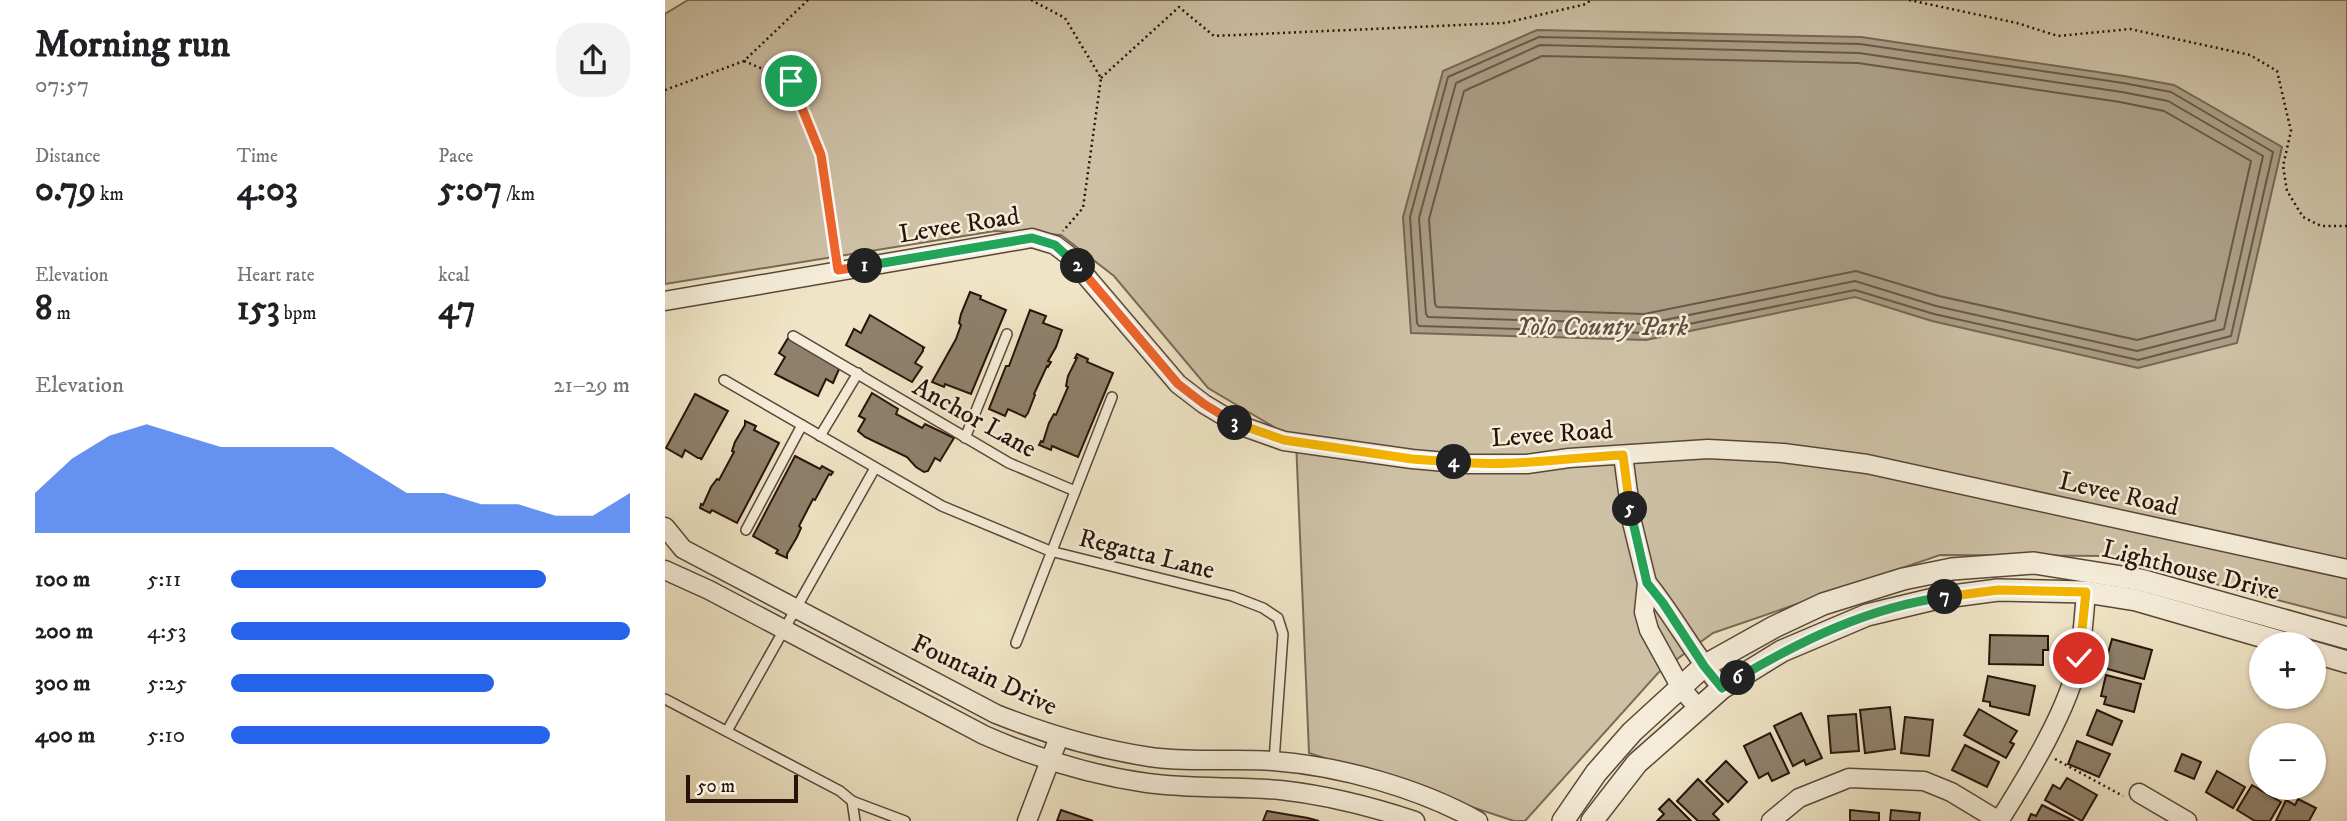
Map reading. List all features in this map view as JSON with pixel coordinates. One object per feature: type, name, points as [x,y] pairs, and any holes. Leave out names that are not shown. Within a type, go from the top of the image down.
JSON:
[{"type":"street","name":"Levee Road","points":[[665,300],[1032,238],[1055,245],[1068,255],[1178,384],[1239,425],[1284,440],[1412,459],[1469,464],[1527,464],[1569,458],[1708,449],[1783,453],[1867,464],[2347,569]]},
{"type":"street","points":[[1623,455],[1632,522],[1647,583],[1644,612],[1649,629],[1681,688],[1698,708]]},
{"type":"street","name":"Fountain Drive","points":[[665,527],[684,549],[796,609],[996,714],[1059,737],[1151,757],[1274,761],[1335,771],[1389,784],[1434,800],[1478,821]]},
{"type":"street","name":"Lighthouse Drive","points":[[1563,821],[1596,773],[1632,732],[1704,666],[1774,627],[1823,604],[1868,589],[1952,569],[2034,563],[2141,580],[2347,638]]},
{"type":"street","name":"Fountain Drive","points":[[665,570],[984,735],[1051,762],[1147,783],[1279,790],[1330,797],[1415,821]]},
{"type":"street","points":[[1647,583],[1722,688]]},
{"type":"street","name":"Lighthouse Drive","points":[[1592,821],[1637,763],[1722,688],[1782,651],[1867,615],[1938,598],[1998,590],[2086,592],[2136,600],[2249,633]]},
{"type":"street","points":[[1771,821],[1798,798],[1849,778],[1924,781],[1951,792],[1999,821],[2040,750],[2069,691],[2079,658],[2086,592]]},
{"type":"street","points":[[2326,656],[2347,662]]},
{"type":"street","points":[[1027,821],[1059,737]]},
{"type":"street","points":[[2139,793],[2187,821]]},
{"type":"street","points":[[1551,821],[1580,796]]},
{"type":"lane","points":[[965,438],[1007,334]]},
{"type":"lane","name":"Anchor Lane","points":[[793,336],[1009,463],[1075,492]]},
{"type":"lane","points":[[820,436],[858,373]]},
{"type":"lane","name":"Regatta Lane","points":[[724,380],[942,506],[1051,551],[1231,596],[1263,608],[1278,618],[1283,634],[1274,761]]},
{"type":"lane","points":[[1016,643],[1112,397]]},
{"type":"lane","points":[[746,530],[802,425]]},
{"type":"lane","points":[[727,732],[875,468]]},
{"type":"lane","points":[[665,699],[840,791],[852,801],[905,821]]},
{"type":"lane","points":[[852,801],[855,821]]},
{"type":"path","points":[[665,90],[744,61],[808,0]]},
{"type":"path","points":[[1031,0],[1065,18],[1101,78],[1083,208],[1055,245]]},
{"type":"path","points":[[1101,78],[1179,6],[1214,36],[1505,23],[1585,4],[1591,0]]},
{"type":"path","points":[[1909,0],[2017,23],[2058,36],[2130,29],[2250,55],[2277,71],[2285,99],[2291,131],[2283,166],[2287,191],[2303,217],[2322,226],[2347,226]]},
{"type":"path","points":[[744,61],[791,81],[821,155],[838,270]]},
{"type":"path","points":[[2040,750],[2113,792],[2133,799],[2139,793]]},
{"type":"green space","name":"Yolo County Park","points":[[688,0],[2347,0],[2347,618],[2108,556],[1940,555],[1713,633],[1658,673],[1525,821],[1514,821],[1309,753],[1296,440],[1208,388],[1114,276],[1061,235],[995,231],[665,284],[665,14]]},
{"type":"water","points":[[1537,30],[1861,37],[2174,85],[2282,147],[2237,343],[2138,368],[1932,321],[1855,297],[1646,340],[1411,333],[1403,217],[1443,71]]},
{"type":"building","points":[[970,292],[1006,310],[971,394],[932,382],[956,339],[961,325],[961,314]]},
{"type":"building","points":[[1030,310],[1046,316],[1043,323],[1062,330],[1028,413],[1025,417],[1008,409],[1005,416],[989,409]]},
{"type":"building","points":[[870,315],[925,348],[923,347],[915,363],[922,367],[912,382],[846,345],[854,329],[861,333]]},
{"type":"building","points":[[788,338],[840,367],[833,383],[826,379],[818,396],[775,374],[785,357],[779,353]]},
{"type":"building","points":[[1077,354],[1088,359],[1087,362],[1113,373],[1078,457],[1052,446],[1051,450],[1039,445],[1043,442],[1049,423],[1054,414],[1056,415],[1068,387],[1068,376]]},
{"type":"building","points":[[872,393],[898,409],[896,414],[922,428],[925,424],[954,438],[940,461],[935,458],[928,471],[924,472],[907,457],[858,431],[865,419],[859,416]]},
{"type":"building","points":[[695,394],[728,411],[701,460],[685,450],[682,457],[666,448]]},
{"type":"building","points":[[745,421],[756,426],[754,430],[779,443],[737,523],[712,510],[710,513],[700,508],[734,452],[735,442]]},
{"type":"building","points":[[795,456],[820,469],[822,466],[833,472],[829,474],[815,500],[813,499],[787,558],[753,536]]},
{"type":"building","points":[[1990,635],[2048,636],[2048,650],[2043,650],[2043,665],[1989,664]]},
{"type":"building","points":[[2112,639],[2152,650],[2144,679],[2104,668]]},
{"type":"building","points":[[2106,675],[2141,684],[2134,712],[2104,704],[2106,697],[2101,696]]},
{"type":"building","points":[[1988,676],[2035,686],[2029,715],[1990,706],[1990,702],[1983,701]]},
{"type":"building","points":[[1890,707],[1895,749],[1865,753],[1860,710]]},
{"type":"building","points":[[1979,709],[2017,731],[2010,742],[2014,744],[2006,758],[1964,735]]},
{"type":"building","points":[[2097,710],[2122,721],[2112,745],[2087,735]]},
{"type":"building","points":[[1801,713],[1822,758],[1806,765],[1804,760],[1793,766],[1774,726]]},
{"type":"building","points":[[1856,714],[1859,751],[1831,753],[1828,716]]},
{"type":"building","points":[[1905,717],[1933,720],[1929,756],[1901,753]]},
{"type":"building","points":[[1770,733],[1789,773],[1772,781],[1768,773],[1759,778],[1744,746]]},
{"type":"building","points":[[2077,741],[2110,754],[2099,777],[2068,764]]},
{"type":"building","points":[[1965,745],[1999,762],[1987,787],[1952,770]]},
{"type":"building","points":[[2182,754],[2201,762],[2194,779],[2175,771]]},
{"type":"building","points":[[1726,761],[1747,782],[1728,802],[1706,781]]},
{"type":"building","points":[[2217,771],[2245,787],[2233,808],[2206,792]]},
{"type":"building","points":[[2067,778],[2097,795],[2082,821],[2045,800],[2053,785],[2060,789]]},
{"type":"building","points":[[1698,779],[1723,804],[1713,814],[1718,821],[1698,821],[1677,801]]},
{"type":"building","points":[[2249,790],[2249,800],[2281,802],[2270,821],[2255,821],[2237,810]]},
{"type":"building","points":[[1669,799],[1691,821],[1657,821],[1664,814],[1659,809]]},
{"type":"building","points":[[2286,800],[2295,805],[2300,800],[2316,808],[2309,821],[2276,821]]},
{"type":"building","points":[[2042,805],[2074,821],[2028,821],[2031,814],[2036,816]]},
{"type":"building","points":[[1061,810],[1093,821],[1057,821]]},
{"type":"building","points":[[1850,810],[1879,813],[1879,821],[1850,821]]},
{"type":"building","points":[[1891,810],[1920,813],[1919,821],[1890,821]]},
{"type":"building","points":[[1267,811],[1308,818],[1319,821],[1263,821]]},
{"type":"route","points":[[791,81],[821,155],[838,270],[1032,238],[1055,245],[1068,255],[1178,384],[1239,425],[1284,440],[1412,459],[1469,464],[1527,464],[1623,455],[1632,522],[1647,583],[1722,688],[1782,651],[1867,615],[1938,598],[1998,590],[2086,592],[2079,658]]}]
